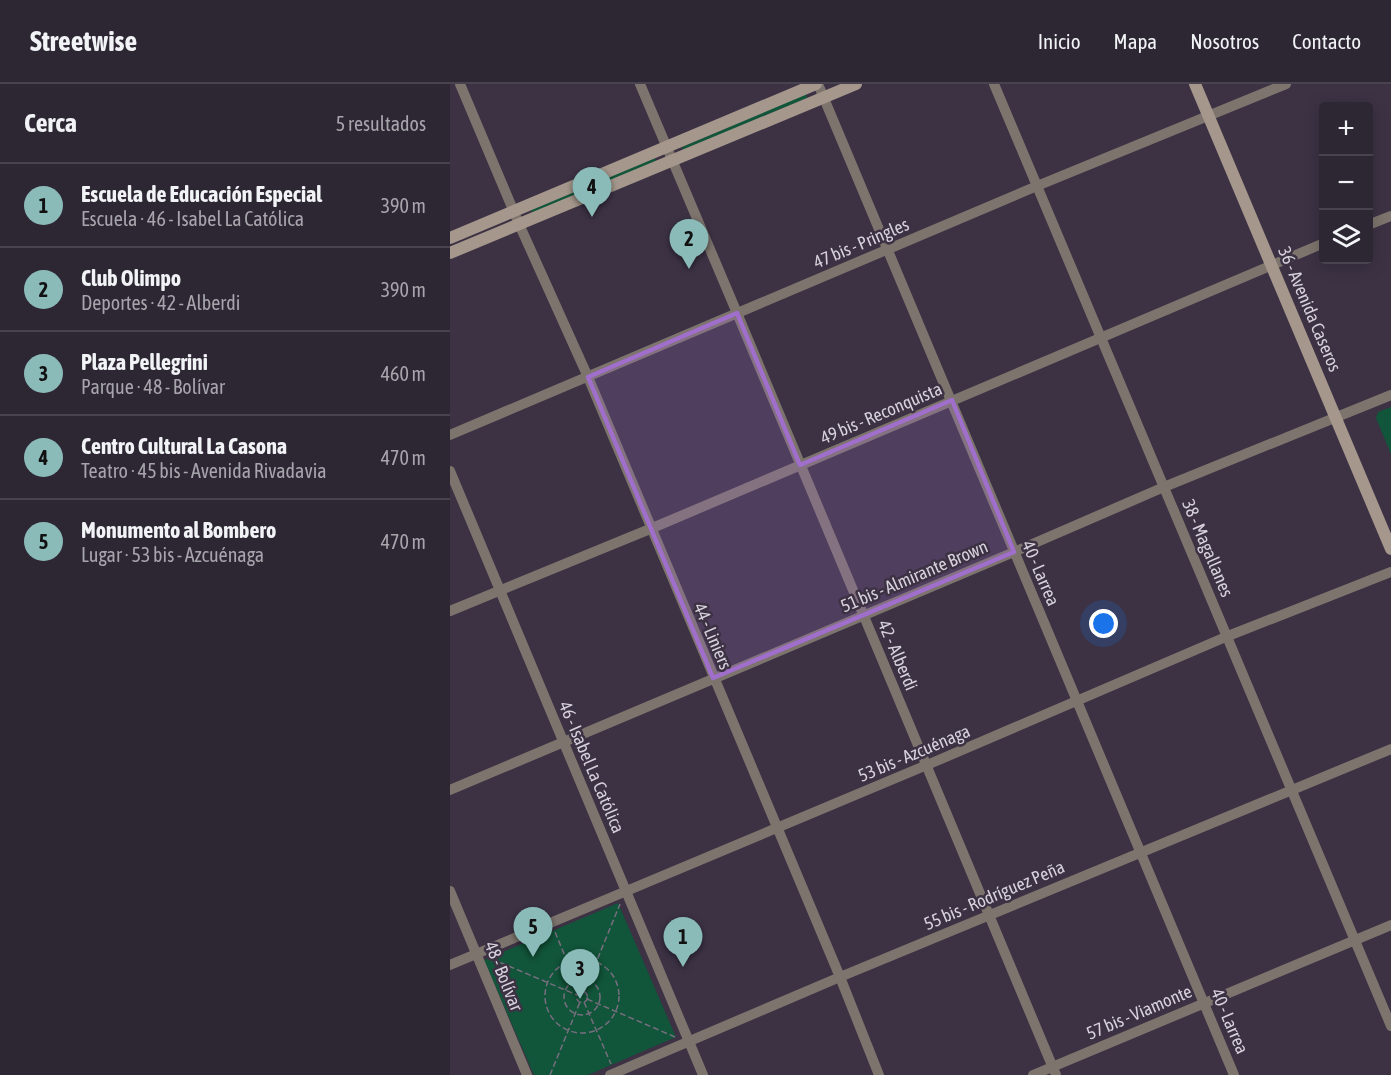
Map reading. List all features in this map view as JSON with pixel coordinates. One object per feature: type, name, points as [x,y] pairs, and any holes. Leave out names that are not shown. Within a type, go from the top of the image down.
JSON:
[{"type":"main road","points":[[450,238],[817,84]]},
{"type":"main road","points":[[450,253],[856,84]]},
{"type":"main road","name":"36 - Avenida Caseros","points":[[1195,84],[1273,264],[1391,549]]},
{"type":"street","name":"44 - Liniers","points":[[460,84],[519,224],[588,377],[879,1075]]},
{"type":"street","name":"42 - Alberdi","points":[[640,84],[1054,1071]]},
{"type":"street","name":"40 - Larrea","points":[[817,84],[952,400],[1234,1075]]},
{"type":"street","name":"38 - Magallanes","points":[[994,84],[1391,1026]]},
{"type":"street","name":"47 bis - Pringles","points":[[450,435],[1037,186],[1286,84]]},
{"type":"street","points":[[1373,223],[1391,216]]},
{"type":"street","name":"49 bis - Reconquista","points":[[450,611],[651,530],[1319,245]]},
{"type":"street","name":"51 bis - Almirante Brown","points":[[450,790],[1164,487],[1391,395]]},
{"type":"street","name":"46 - Isabel La Católica","points":[[450,471],[703,1075]]},
{"type":"street","name":"53 bis - Azcuénaga","points":[[450,965],[1228,636],[1391,572]]},
{"type":"street","name":"55 bis - Rodríguez Peña","points":[[613,1074],[1141,851],[1391,749]]},
{"type":"street","name":"48 - Bolívar","points":[[450,891],[527,1075]]},
{"type":"street","name":"57 bis - Viamonte","points":[[1033,1075],[1054,1071],[1204,1002],[1391,926]]},
{"type":"path","points":[[577,995],[582,992],[589,980],[626,891]]},
{"type":"path","points":[[550,922],[575,980],[587,996],[589,1013],[613,1074]]},
{"type":"path","points":[[477,954],[577,995]]},
{"type":"path","points":[[587,959],[596,962],[609,971],[616,982],[619,994],[615,1011],[604,1026],[597,1030],[582,1034],[568,1031],[559,1026],[546,1007],[544,995],[547,982],[553,973],[567,963],[587,959]]},
{"type":"path","points":[[575,980],[589,980],[598,990],[598,1004],[589,1013],[582,1015],[570,1012],[564,1002],[565,990],[575,980]]},
{"type":"path","points":[[577,995],[577,1000],[580,1002]]},
{"type":"path","points":[[580,1002],[598,1004],[690,1042]]},
{"type":"path","points":[[550,1075],[580,1002]]},
{"type":"highlighted area","points":[[737,313],[800,465],[952,400],[1014,552],[713,678],[588,377]]},
{"type":"green space","points":[[806,94],[807,98],[683,150],[682,147]]},
{"type":"green space","points":[[655,158],[656,162],[532,213],[531,209]]},
{"type":"green space","points":[[1391,407],[1391,454],[1376,418],[1378,412]]},
{"type":"green space","points":[[618,903],[676,1037],[588,1075],[534,1075],[484,960]]},
{"type":"place","name":"Centro Cultural La Casona","points":[[592,217]]},
{"type":"place","name":"Club Olimpo","points":[[689,269]]},
{"type":"place","name":"Monumento al Bombero","points":[[533,957]]},
{"type":"place","name":"Escuela de Educación Especial","points":[[683,967]]},
{"type":"place","name":"Plaza Pellegrini","points":[[580,999]]}]
